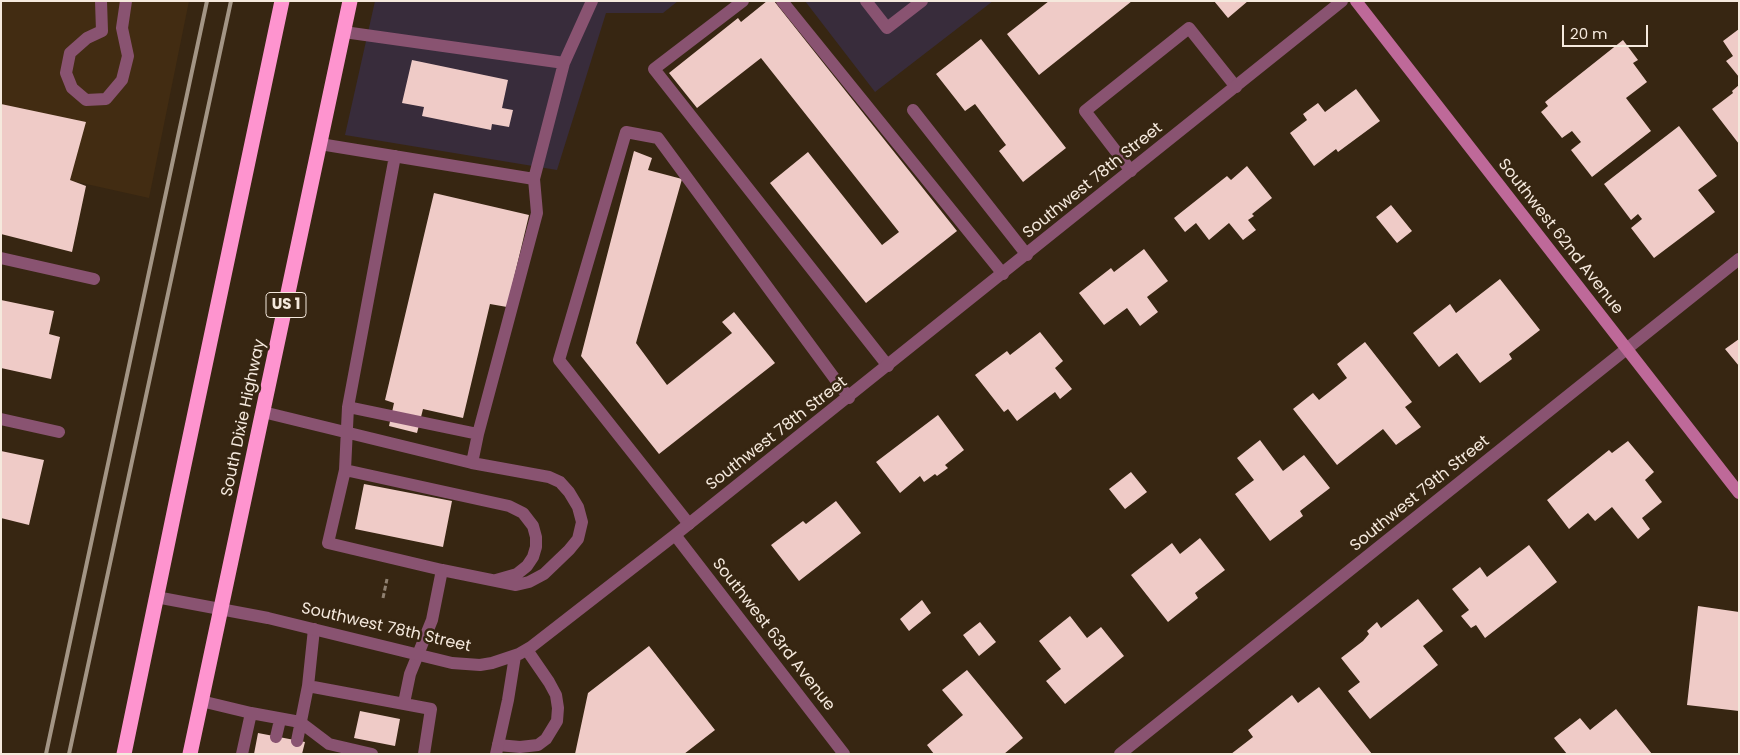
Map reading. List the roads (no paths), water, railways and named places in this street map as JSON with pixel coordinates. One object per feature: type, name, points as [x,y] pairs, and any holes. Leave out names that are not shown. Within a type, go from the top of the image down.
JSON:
[{"type":"highway","points":[[124,754],[282,1]]},
{"type":"highway","name":"South Dixie Highway","points":[[190,754],[350,1]]},
{"type":"street","points":[[101,1],[102,31],[87,38],[70,53],[66,73],[72,88],[86,100],[106,99],[122,80],[128,56],[122,28],[126,1]]},
{"type":"street","points":[[472,463],[537,213],[534,179],[564,63],[592,1]]},
{"type":"street","points":[[743,1],[654,70],[888,366]]},
{"type":"street","points":[[782,1],[1003,274]]},
{"type":"street","points":[[866,1],[887,28],[922,1]]},
{"type":"street","name":"Southwest 78th Street","points":[[156,597],[314,629],[452,663],[492,664],[527,650],[849,398],[1342,1]]},
{"type":"street","name":"Southwest 62nd Avenue","points":[[1356,1],[1739,493]]},
{"type":"street","points":[[1131,171],[1085,111],[1189,28],[1236,87]]},
{"type":"street","points":[[344,32],[564,63]]},
{"type":"street","points":[[913,110],[1027,255]]},
{"type":"street","points":[[689,524],[559,360],[626,132],[658,138],[849,398]]},
{"type":"street","points":[[320,144],[534,179]]},
{"type":"street","points":[[263,412],[346,433],[472,463],[549,477],[560,482],[578,507],[582,522],[578,539],[558,562],[544,574],[529,582],[516,585],[491,581],[328,543],[345,470],[346,433],[348,407],[395,156]]},
{"type":"street","points":[[1,258],[94,279]]},
{"type":"street","name":"Southwest 79th Street","points":[[1120,754],[1739,259]]},
{"type":"street","points":[[348,407],[478,434]]},
{"type":"street","points":[[1,419],[59,432]]},
{"type":"street","points":[[345,470],[509,506],[523,513],[533,526],[536,537],[533,557],[527,566],[517,574],[491,581]]},
{"type":"street","name":"Southwest 63rd Avenue","points":[[676,535],[844,754]]},
{"type":"street","points":[[404,703],[410,674],[432,620],[442,570]]},
{"type":"street","points":[[297,741],[308,686],[314,629]]},
{"type":"street","points":[[515,656],[497,749],[538,745],[546,738],[557,721],[558,708],[556,696],[550,682],[527,650]]},
{"type":"street","points":[[308,686],[431,709],[424,754]]},
{"type":"street","points":[[201,701],[280,720],[300,722],[329,744],[372,754]]},
{"type":"street","points":[[242,754],[251,713]]},
{"type":"street","points":[[276,737],[280,720]]},
{"type":"railway","points":[[46,754],[207,1]]},
{"type":"railway","points":[[69,754],[231,1]]}]
